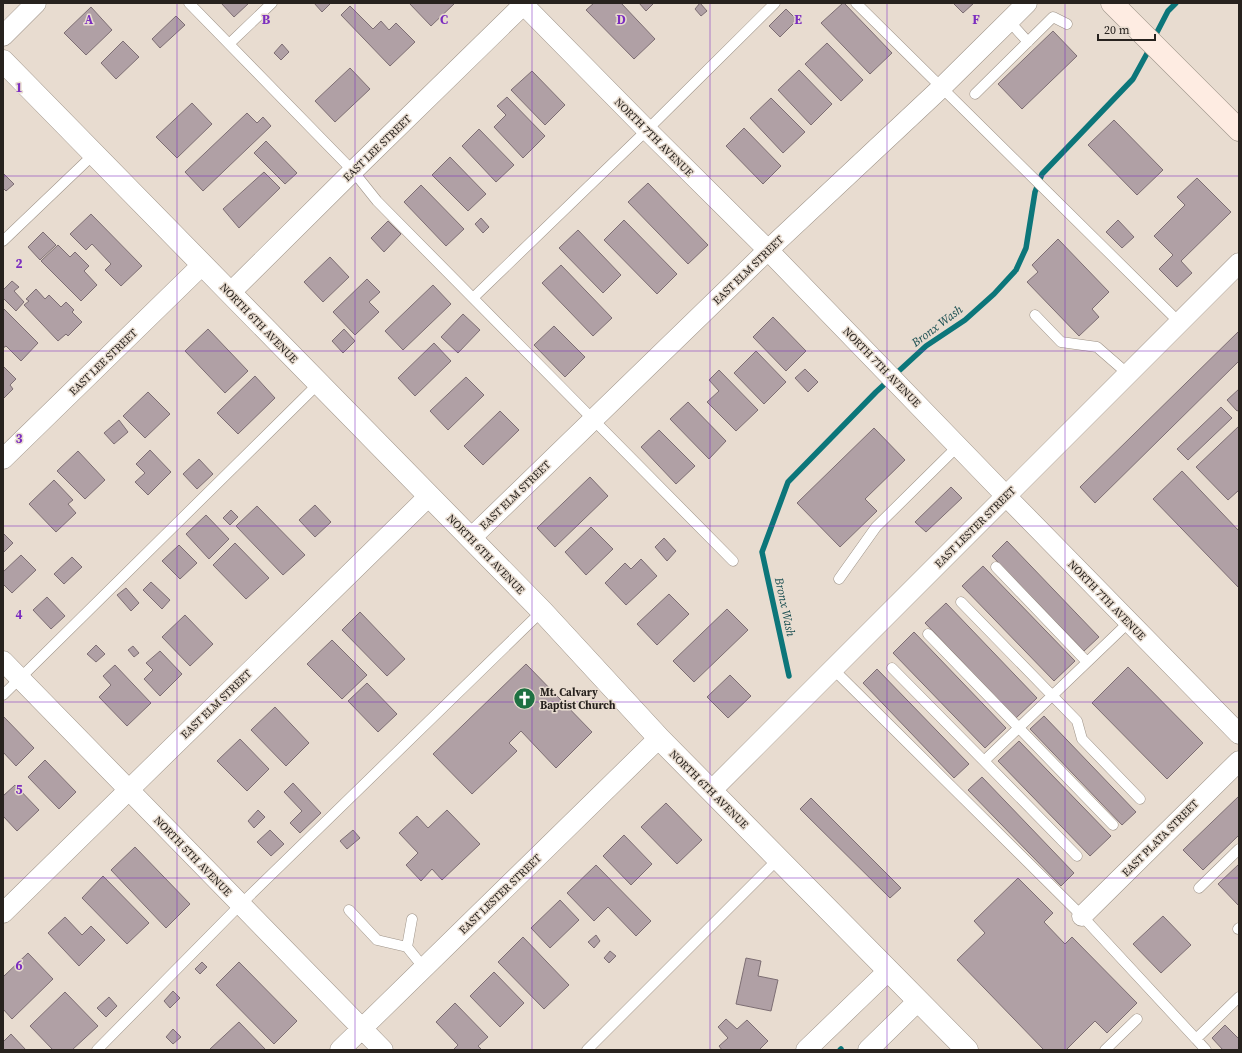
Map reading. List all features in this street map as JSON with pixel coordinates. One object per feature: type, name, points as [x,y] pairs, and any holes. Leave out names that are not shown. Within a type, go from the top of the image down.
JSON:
[{"type":"main road","points":[[1112,3],[1239,130]]},
{"type":"street","points":[[3,36],[36,3]]},
{"type":"street","name":"EAST ELM STREET","points":[[470,538],[768,250],[941,88],[1026,3]]},
{"type":"street","name":"NORTH 7TH AVENUE","points":[[524,4],[647,130],[768,250],[1239,734]]},
{"type":"street","name":"EAST LEE STREET","points":[[230,293],[524,4]]},
{"type":"street","name":"NORTH 6TH AVENUE","points":[[3,61],[542,611],[659,738],[967,1050]]},
{"type":"street","name":"EAST LESTER STREET","points":[[711,791],[1239,263]]},
{"type":"street","name":"EAST LEE STREET","points":[[3,459],[202,265]]},
{"type":"street","name":"EAST ELM STREET","points":[[3,913],[429,496]]},
{"type":"street","name":"NORTH 5TH AVENUE","points":[[3,661],[383,1050]]},
{"type":"street","name":"EAST LESTER STREET","points":[[340,1050],[659,738]]},
{"type":"street","name":"EAST PLATA STREET","points":[[1082,916],[1239,761]]},
{"type":"street","points":[[806,1050],[888,970]]},
{"type":"street","points":[[868,1050],[918,1001]]},
{"type":"lane","points":[[189,3],[353,171],[377,201],[733,561]]},
{"type":"lane","points":[[229,44],[272,3]]},
{"type":"lane","points":[[473,298],[647,130],[775,3]]},
{"type":"lane","points":[[856,3],[1180,323]]},
{"type":"lane","points":[[975,94],[1053,16],[1067,24]]},
{"type":"lane","points":[[1009,21],[1028,42]]},
{"type":"lane","points":[[3,241],[94,154]]},
{"type":"lane","points":[[1035,315],[1061,342],[1098,347],[1128,374]]},
{"type":"lane","points":[[3,694],[318,384]]},
{"type":"lane","points":[[839,579],[876,527],[958,446]]},
{"type":"lane","points":[[996,567],[1087,662]]},
{"type":"lane","points":[[961,602],[1077,721],[1082,739],[1140,799]]},
{"type":"lane","points":[[97,1050],[240,905],[542,611]]},
{"type":"lane","points":[[984,761],[1129,622]]},
{"type":"lane","points":[[928,634],[1113,825]]},
{"type":"lane","points":[[892,668],[1077,856]]},
{"type":"lane","points":[[833,669],[1082,916],[1206,1050]]},
{"type":"lane","points":[[1198,888],[1239,849]]},
{"type":"lane","points":[[587,1050],[778,859]]},
{"type":"lane","points":[[349,910],[377,940],[407,947],[424,968]]},
{"type":"lane","points":[[407,947],[412,919]]},
{"type":"lane","points":[[1196,1039],[1239,997]]},
{"type":"lane","points":[[1105,1050],[1137,1019]]},
{"type":"building","points":[[221,3],[249,3],[234,17]]},
{"type":"building","points":[[314,3],[331,3],[322,12]]},
{"type":"building","points":[[409,3],[455,3],[431,26]]},
{"type":"building","points":[[594,3],[621,3],[655,39],[634,59],[586,10]]},
{"type":"building","points":[[639,3],[654,3],[646,11]]},
{"type":"building","points":[[700,3],[707,11],[701,16],[695,9]]},
{"type":"building","points":[[843,3],[892,53],[870,74],[821,23]]},
{"type":"building","points":[[953,3],[974,3],[963,13]]},
{"type":"building","points":[[350,6],[373,29],[381,21],[389,30],[396,23],[415,42],[390,66],[341,15]]},
{"type":"building","points":[[91,7],[112,30],[86,55],[64,33]]},
{"type":"building","points":[[786,9],[797,20],[780,37],[769,26]]},
{"type":"building","points":[[176,16],[185,25],[160,48],[152,39]]},
{"type":"building","points":[[1053,31],[1077,56],[1022,109],[998,84]]},
{"type":"building","points":[[123,41],[139,57],[116,79],[101,63]]},
{"type":"building","points":[[827,43],[863,80],[841,101],[805,64]]},
{"type":"building","points":[[282,44],[289,52],[281,60],[274,53]]},
{"type":"building","points":[[350,68],[370,89],[335,122],[315,101]]},
{"type":"building","points":[[799,70],[832,104],[811,125],[778,90]]},
{"type":"building","points":[[532,71],[565,105],[545,125],[511,90]]},
{"type":"building","points":[[507,97],[545,136],[523,158],[494,127],[506,115],[497,106]]},
{"type":"building","points":[[771,98],[805,132],[783,153],[750,118]]},
{"type":"building","points":[[192,103],[212,124],[177,158],[156,137]]},
{"type":"building","points":[[247,113],[257,123],[263,117],[271,126],[203,191],[185,172]]},
{"type":"building","points":[[1114,120],[1163,170],[1137,195],[1088,145]]},
{"type":"building","points":[[744,128],[781,166],[763,184],[726,146]]},
{"type":"building","points":[[479,129],[514,165],[496,182],[462,146]]},
{"type":"building","points":[[266,141],[297,173],[285,184],[254,153]]},
{"type":"building","points":[[450,157],[486,194],[468,211],[432,175]]},
{"type":"building","points":[[264,172],[280,188],[239,228],[223,209]]},
{"type":"building","points":[[4,174],[14,184],[6,191],[3,188]]},
{"type":"building","points":[[1197,178],[1231,212],[1181,261],[1192,273],[1177,287],[1159,269],[1173,255],[1154,236],[1185,205],[1177,197]]},
{"type":"building","points":[[648,183],[708,245],[688,264],[628,202]]},
{"type":"building","points":[[421,185],[464,229],[446,246],[404,202]]},
{"type":"building","points":[[91,214],[142,266],[121,286],[105,270],[111,264],[92,244],[86,250],[70,234]]},
{"type":"building","points":[[481,218],[489,227],[483,233],[475,224]]},
{"type":"building","points":[[624,220],[677,274],[657,294],[604,240]]},
{"type":"building","points":[[1118,220],[1134,237],[1122,248],[1106,232]]},
{"type":"building","points":[[388,221],[401,234],[384,252],[371,238]]},
{"type":"building","points":[[578,230],[621,275],[603,293],[559,248]]},
{"type":"building","points":[[43,232],[56,245],[40,260],[28,247]]},
{"type":"building","points":[[1058,239],[1109,292],[1092,309],[1099,317],[1079,336],[1027,282],[1038,272],[1032,265]]},
{"type":"building","points":[[58,245],[70,257],[75,252],[89,266],[84,271],[97,285],[81,301],[41,261]]},
{"type":"building","points":[[330,257],[349,277],[323,302],[304,282]]},
{"type":"building","points":[[561,265],[612,318],[593,336],[542,283]]},
{"type":"building","points":[[367,279],[380,292],[369,302],[379,312],[355,335],[333,312]]},
{"type":"building","points":[[12,281],[19,287],[14,291],[24,302],[16,311],[3,298],[3,290]]},
{"type":"building","points":[[433,285],[451,304],[403,350],[385,331]]},
{"type":"building","points":[[36,289],[45,299],[49,295],[61,307],[66,302],[74,310],[72,312],[82,322],[68,336],[66,334],[58,341],[24,305],[29,301],[26,299]]},
{"type":"building","points":[[3,308],[38,343],[21,361],[6,346],[3,348]]},
{"type":"building","points":[[463,314],[480,330],[458,353],[441,337]]},
{"type":"building","points":[[773,317],[806,351],[786,371],[753,337]]},
{"type":"building","points":[[554,326],[585,357],[565,377],[534,345]]},
{"type":"building","points":[[208,329],[248,371],[225,393],[185,351]]},
{"type":"building","points":[[344,329],[355,341],[343,353],[332,341]]},
{"type":"building","points":[[1239,331],[1239,361],[1095,503],[1080,487]]},
{"type":"building","points":[[434,343],[451,361],[415,396],[398,378]]},
{"type":"building","points":[[756,351],[786,382],[764,404],[734,373]]},
{"type":"building","points":[[3,366],[16,379],[10,385],[13,389],[3,399]]},
{"type":"building","points":[[805,369],[818,382],[808,392],[795,378]]},
{"type":"building","points":[[719,370],[758,410],[736,431],[707,402],[719,391],[709,380]]},
{"type":"building","points":[[255,376],[275,398],[238,434],[217,413]]},
{"type":"building","points":[[466,377],[484,395],[448,430],[430,411]]},
{"type":"building","points":[[1239,389],[1239,410],[1237,411],[1227,400]]},
{"type":"building","points":[[148,392],[170,414],[145,438],[123,416]]},
{"type":"building","points":[[688,402],[726,441],[709,459],[670,419]]},
{"type":"building","points":[[1221,407],[1232,418],[1188,460],[1177,449]]},
{"type":"building","points":[[500,411],[519,430],[483,465],[464,446]]},
{"type":"building","points":[[119,420],[128,432],[114,444],[104,433]]},
{"type":"building","points":[[1239,426],[1239,490],[1228,500],[1196,467]]},
{"type":"building","points":[[874,428],[905,460],[865,499],[877,511],[840,547],[797,503]]},
{"type":"building","points":[[659,430],[695,466],[676,484],[641,447]]},
{"type":"building","points":[[150,450],[171,472],[148,495],[135,482],[145,473],[136,464]]},
{"type":"building","points":[[78,451],[105,480],[85,499],[57,471]]},
{"type":"building","points":[[199,459],[213,474],[197,489],[183,474]]},
{"type":"building","points":[[1182,471],[1239,531],[1239,588],[1153,499]]},
{"type":"building","points":[[590,477],[608,496],[555,547],[537,528]]},
{"type":"building","points":[[54,480],[73,500],[68,504],[76,513],[56,532],[29,504]]},
{"type":"building","points":[[951,487],[962,498],[926,532],[915,522]]},
{"type":"building","points":[[315,505],[331,522],[315,537],[299,520]]},
{"type":"building","points":[[257,506],[305,555],[283,575],[236,526]]},
{"type":"building","points":[[231,510],[238,517],[230,525],[223,518]]},
{"type":"building","points":[[206,515],[229,539],[209,559],[186,534]]},
{"type":"building","points":[[591,527],[613,549],[586,575],[565,552]]},
{"type":"building","points":[[3,533],[13,543],[3,553]]},
{"type":"building","points":[[664,538],[676,551],[667,561],[655,547]]},
{"type":"building","points":[[1007,541],[1099,637],[1084,651],[992,556]]},
{"type":"building","points":[[235,543],[269,578],[246,599],[213,565]]},
{"type":"building","points":[[179,545],[197,563],[180,579],[162,561]]},
{"type":"building","points":[[21,555],[36,570],[12,593],[3,584],[3,572]]},
{"type":"building","points":[[72,557],[82,567],[64,584],[54,574]]},
{"type":"building","points":[[641,559],[657,576],[626,605],[605,583],[625,563],[631,569]]},
{"type":"building","points":[[983,566],[1075,661],[1054,681],[962,586]]},
{"type":"building","points":[[151,582],[170,600],[162,609],[143,590]]},
{"type":"building","points":[[126,588],[139,603],[131,611],[117,595]]},
{"type":"building","points":[[669,594],[689,614],[657,645],[637,624]]},
{"type":"building","points":[[47,597],[65,616],[51,629],[33,610]]},
{"type":"building","points":[[946,603],[1037,698],[1016,718],[925,623]]},
{"type":"building","points":[[727,609],[748,630],[694,682],[673,661]]},
{"type":"building","points":[[360,612],[405,659],[387,676],[342,630]]},
{"type":"building","points":[[185,615],[213,644],[190,666],[162,637]]},
{"type":"building","points":[[914,632],[1006,728],[985,748],[893,653]]},
{"type":"building","points":[[332,640],[367,675],[342,699],[307,664]]},
{"type":"building","points":[[96,645],[105,654],[96,662],[87,654]]},
{"type":"building","points":[[133,646],[139,653],[134,657],[128,650]]},
{"type":"building","points":[[160,651],[182,674],[160,696],[144,679],[153,670],[146,663]]},
{"type":"building","name":"Mt. Calvary Baptist Church","points":[[526,664],[592,732],[556,768],[521,731],[509,743],[517,751],[472,794],[433,754]]},
{"type":"building","points":[[115,665],[151,703],[127,726],[99,697],[111,685],[103,676]]},
{"type":"building","points":[[1128,667],[1203,743],[1167,779],[1092,703]]},
{"type":"building","points":[[877,669],[969,764],[954,778],[863,683]]},
{"type":"building","points":[[730,675],[751,696],[728,718],[707,697]]},
{"type":"building","points":[[367,683],[397,714],[378,732],[348,701]]},
{"type":"building","points":[[275,707],[309,743],[286,766],[251,730]]},
{"type":"building","points":[[3,716],[34,748],[16,766],[3,752]]},
{"type":"building","points":[[1044,716],[1136,812],[1122,825],[1030,729]]},
{"type":"building","points":[[240,739],[269,769],[247,791],[217,761]]},
{"type":"building","points":[[1019,741],[1111,836],[1090,856],[998,761]]},
{"type":"building","points":[[45,760],[76,792],[59,809],[28,777]]},
{"type":"building","points":[[982,777],[1074,873],[1061,886],[968,790]]},
{"type":"building","points":[[293,783],[321,813],[300,833],[290,823],[302,811],[284,792]]},
{"type":"building","points":[[15,785],[39,810],[17,831],[3,816],[3,796]]},
{"type":"building","points":[[1239,796],[1239,835],[1203,870],[1183,850]]},
{"type":"building","points":[[811,798],[901,888],[890,898],[800,809]]},
{"type":"building","points":[[666,803],[702,840],[677,864],[641,827]]},
{"type":"building","points":[[258,810],[265,817],[254,828],[248,821]]},
{"type":"building","points":[[447,810],[480,844],[442,880],[432,869],[421,881],[406,865],[418,853],[399,833],[417,816],[428,828]]},
{"type":"building","points":[[270,830],[284,844],[271,856],[257,842]]},
{"type":"building","points":[[353,830],[360,838],[347,849],[340,841]]},
{"type":"building","points":[[624,835],[652,864],[631,885],[603,856]]},
{"type":"building","points":[[135,847],[190,904],[166,928],[111,870]]},
{"type":"building","points":[[1239,864],[1239,906],[1218,884]]},
{"type":"building","points":[[596,865],[651,921],[636,936],[608,907],[594,921],[567,893]]},
{"type":"building","points":[[103,876],[149,923],[127,944],[82,898]]},
{"type":"building","points":[[1018,878],[1053,913],[1044,922],[1065,944],[1072,937],[1137,1003],[1107,1033],[1095,1021],[1066,1050],[1044,1050],[957,960],[985,933],[974,921]]},
{"type":"building","points":[[560,900],[579,920],[550,948],[531,928]]},
{"type":"building","points":[[1163,916],[1191,945],[1161,973],[1133,944]]},
{"type":"building","points":[[65,917],[82,935],[91,926],[105,940],[79,966],[48,933]]},
{"type":"building","points":[[596,935],[600,941],[594,948],[588,942]]},
{"type":"building","points":[[523,937],[569,985],[544,1009],[498,962]]},
{"type":"building","points":[[610,951],[616,956],[609,963],[604,958]]},
{"type":"building","points":[[28,953],[53,979],[12,1019],[3,1009],[3,977]]},
{"type":"building","points":[[746,958],[761,961],[758,976],[778,980],[771,1011],[736,1004]]},
{"type":"building","points":[[202,962],[207,967],[200,974],[195,969]]},
{"type":"building","points":[[239,962],[297,1021],[274,1044],[216,985]]},
{"type":"building","points":[[494,972],[524,1003],[500,1027],[470,996]]},
{"type":"building","points":[[173,991],[180,998],[170,1008],[164,1001]]},
{"type":"building","points":[[65,992],[98,1026],[72,1050],[53,1050],[30,1026]]},
{"type":"building","points":[[109,997],[117,1006],[106,1017],[97,1008]]},
{"type":"building","points":[[455,1003],[488,1037],[478,1046],[482,1050],[453,1050],[458,1045],[436,1022]]},
{"type":"building","points":[[726,1019],[737,1029],[747,1020],[768,1041],[759,1050],[722,1050],[719,1046],[728,1038],[718,1027]]},
{"type":"building","points":[[239,1022],[266,1050],[210,1049]]},
{"type":"building","points":[[1225,1025],[1239,1039],[1239,1050],[1223,1050],[1212,1038]]},
{"type":"building","points":[[173,1029],[181,1037],[173,1044],[166,1037]]},
{"type":"building","points":[[11,1034],[26,1050],[3,1050],[3,1042]]},
{"type":"waterway","name":"Bronx Wash","points":[[1154,38],[1168,11],[1176,3]]},
{"type":"waterway","name":"Bronx Wash","points":[[789,676],[762,552],[788,482],[876,392],[926,346],[965,320],[994,294],[1016,270],[1026,248],[1035,192],[1042,174],[1133,79],[1150,48]]},
{"type":"place","name":"Mt. Calvary Baptist Church","points":[[525,698]]}]
